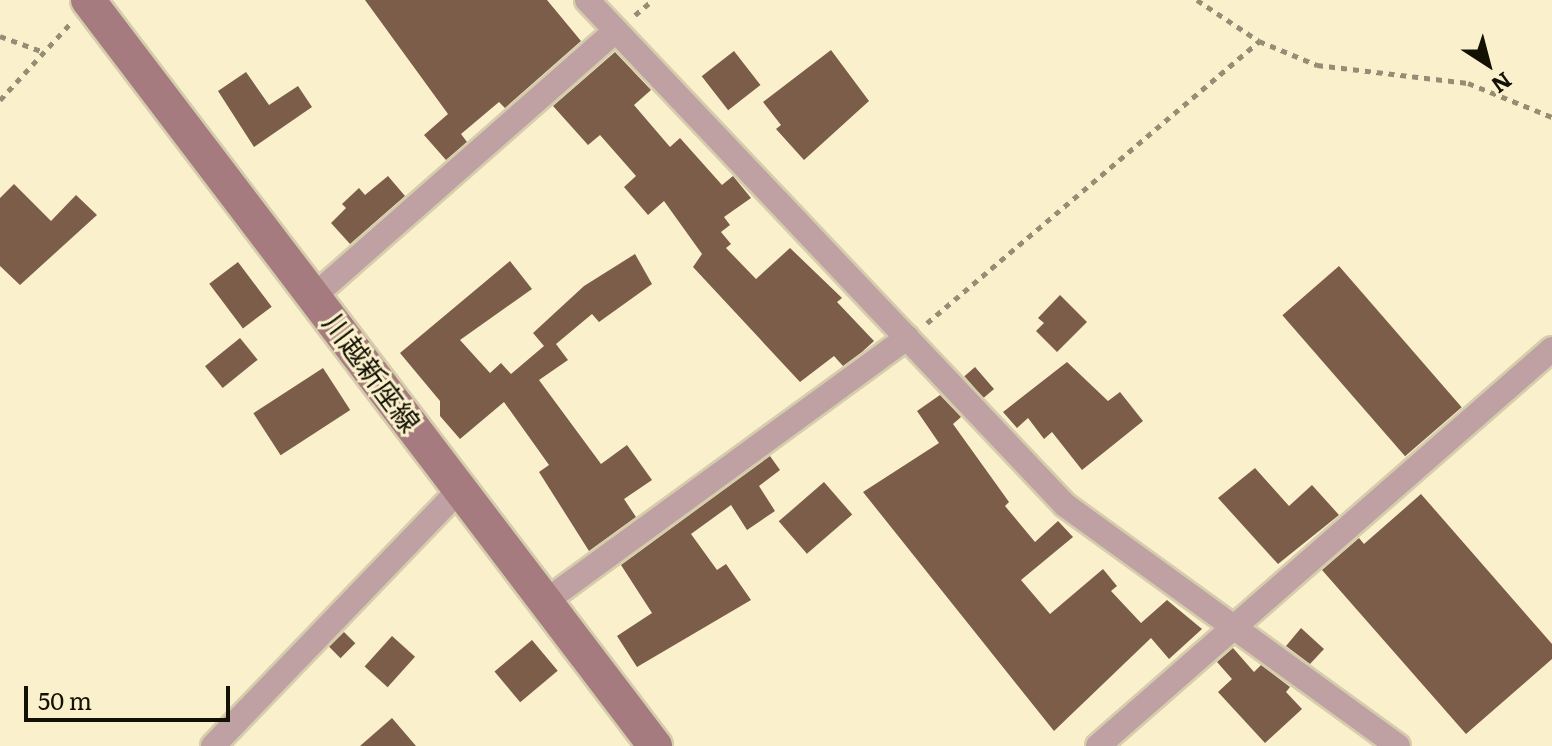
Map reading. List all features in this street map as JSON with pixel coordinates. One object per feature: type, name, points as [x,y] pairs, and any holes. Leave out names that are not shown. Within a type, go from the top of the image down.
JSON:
[{"type":"main road","name":"川越新座線","points":[[89,2],[315,295],[655,746]]},
{"type":"street","points":[[587,0],[1065,505],[1238,627],[1398,746]]},
{"type":"street","points":[[315,295],[616,31]]},
{"type":"street","points":[[546,601],[907,338]]},
{"type":"street","points":[[1098,746],[1238,627],[1552,349]]},
{"type":"street","points":[[213,746],[461,488]]},
{"type":"path","points":[[1197,0],[1259,41],[1329,67],[1468,83],[1552,117]]},
{"type":"path","points":[[0,100],[89,2]]},
{"type":"path","points":[[0,36],[44,52]]},
{"type":"path","points":[[907,338],[1259,41]]},
{"type":"building","points":[[365,0],[547,0],[581,41],[505,108],[499,102],[461,134],[467,142],[446,160],[424,135],[448,114]]},
{"type":"building","points":[[831,50],[869,101],[804,160],[776,129],[781,125],[763,102]]},
{"type":"building","points":[[734,51],[760,85],[728,110],[702,76]]},
{"type":"building","points":[[615,52],[651,90],[634,105],[670,147],[680,138],[722,185],[733,176],[751,198],[724,217],[730,225],[721,232],[731,244],[726,248],[756,279],[790,248],[842,298],[837,302],[874,341],[862,352],[843,366],[834,356],[800,382],[693,267],[702,254],[664,201],[648,215],[624,187],[636,176],[600,135],[588,145],[553,106]]},
{"type":"building","points":[[246,72],[269,105],[298,86],[312,107],[254,147],[218,91]]},
{"type":"building","points":[[388,176],[405,196],[350,244],[331,223],[346,208],[342,204],[359,188],[365,195]]},
{"type":"building","points":[[14,184],[51,221],[76,195],[97,215],[20,285],[0,266],[0,198]]},
{"type":"building","points":[[635,254],[652,284],[599,322],[592,314],[556,344],[568,360],[539,380],[601,464],[627,445],[652,480],[624,499],[636,517],[589,551],[539,472],[549,465],[504,402],[460,439],[440,416],[440,401],[400,353],[510,261],[532,289],[460,340],[490,373],[501,363],[511,374],[544,346],[533,333],[584,286]]},
{"type":"building","points":[[238,262],[272,307],[243,328],[209,284]]},
{"type":"building","points":[[1339,266],[1462,407],[1405,456],[1282,315]]},
{"type":"building","points":[[1060,295],[1087,322],[1057,352],[1036,331],[1044,323],[1038,318]]},
{"type":"building","points":[[240,338],[258,360],[223,388],[205,366]]},
{"type":"building","points":[[1067,362],[1108,401],[1120,392],[1143,421],[1082,470],[1052,432],[1044,439],[1028,418],[1017,428],[1003,412]]},
{"type":"building","points":[[975,367],[994,389],[983,398],[964,376]]},
{"type":"building","points":[[323,368],[350,410],[281,455],[253,413]]},
{"type":"building","points":[[940,395],[961,417],[953,424],[1009,502],[1005,506],[1035,542],[1058,521],[1073,537],[1021,580],[1050,614],[1103,569],[1117,586],[1111,591],[1141,623],[1167,600],[1202,629],[1169,659],[1151,638],[1054,731],[863,492],[939,443],[917,411]]},
{"type":"building","points":[[770,456],[780,470],[759,486],[775,511],[747,530],[731,505],[691,534],[717,570],[726,564],[751,600],[637,667],[617,636],[652,613],[621,565]]},
{"type":"building","points":[[1255,468],[1289,506],[1312,485],[1339,515],[1278,564],[1218,498]]},
{"type":"building","points":[[824,482],[852,514],[807,554],[779,521]]},
{"type":"building","points":[[1421,494],[1552,644],[1552,659],[1466,734],[1322,570],[1359,538],[1364,544]]},
{"type":"building","points":[[1301,628],[1324,649],[1310,664],[1286,646]]},
{"type":"building","points":[[344,632],[355,643],[340,658],[329,647]]},
{"type":"building","points":[[392,636],[415,657],[388,687],[365,666]]},
{"type":"building","points":[[532,640],[558,671],[520,702],[494,671]]},
{"type":"building","points":[[1233,648],[1254,672],[1261,665],[1290,687],[1286,692],[1302,709],[1265,743],[1218,692],[1232,679],[1217,662]]},
{"type":"building","points":[[392,718],[416,746],[360,746]]}]
